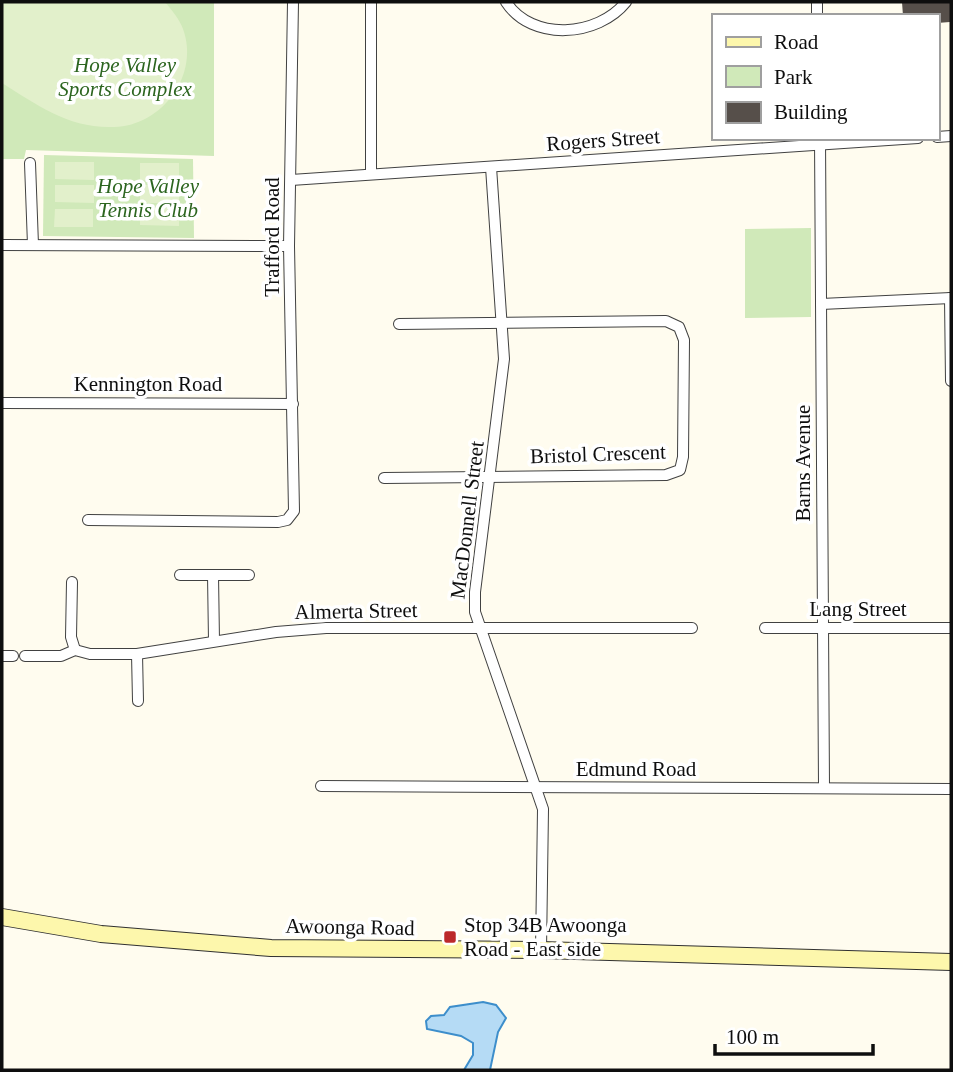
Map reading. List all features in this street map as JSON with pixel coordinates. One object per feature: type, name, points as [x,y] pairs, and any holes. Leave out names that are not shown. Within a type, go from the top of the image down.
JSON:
[{"type":"main road","name":"Awoonga Road","points":[[2,917],[102,934],[271,948],[541,950],[951,961]]},
{"type":"street","name":"Trafford Road","points":[[88,520],[285,522],[294,511],[289,246],[293,2]]},
{"type":"street","points":[[371,2],[371,174]]},
{"type":"street","points":[[506,2],[516,16],[528,23],[543,28],[571,30],[600,23],[617,13],[626,2]]},
{"type":"street","name":"Rogers Street","points":[[291,180],[853,140]]},
{"type":"street","name":"Barns Avenue","points":[[820,141],[824,787]]},
{"type":"street","points":[[30,163],[33,245]]},
{"type":"street","name":"MacDonnell Street","points":[[491,167],[503,323],[502,383],[475,592],[475,612],[542,809],[541,950]]},
{"type":"street","points":[[2,245],[289,246]]},
{"type":"street","points":[[821,304],[950,298],[951,381]]},
{"type":"street","name":"Bristol Crescent","points":[[491,477],[666,475],[680,470],[683,457],[684,340],[679,327],[666,321],[503,323]]},
{"type":"street","points":[[399,324],[503,323]]},
{"type":"street","name":"Kennington Road","points":[[2,403],[293,404]]},
{"type":"street","points":[[384,478],[491,477]]},
{"type":"street","points":[[180,575],[249,575]]},
{"type":"street","points":[[213,575],[214,641]]},
{"type":"street","points":[[72,582],[71,637],[75,650]]},
{"type":"street","name":"Almerta Street","points":[[25,656],[61,656],[75,650],[90,654],[137,653],[326,628],[692,628]]},
{"type":"street","name":"Lang Street","points":[[765,628],[951,628]]},
{"type":"street","points":[[137,653],[138,701]]},
{"type":"street","name":"Edmund Road","points":[[321,786],[951,789]]},
{"type":"green space","name":"Hope Valley Sports Complex","points":[[2,2],[214,2],[214,156],[26,150],[24,159],[2,159]]},
{"type":"green space","name":"Hope Valley Sports Complex","points":[[2,2],[165,2],[182,26],[187,46],[186,64],[181,80],[173,95],[161,108],[147,118],[131,124],[98,127],[68,120],[2,83]]},
{"type":"green space","name":"Hope Valley Tennis Club","points":[[44,155],[193,159],[194,238],[43,236]]},
{"type":"green space","points":[[55,162],[94,162],[94,180],[55,179]]},
{"type":"green space","points":[[140,163],[179,163],[179,181],[140,180]]},
{"type":"green space","points":[[55,185],[94,185],[94,203],[55,202]]},
{"type":"green space","points":[[140,185],[179,185],[179,203],[140,203]]},
{"type":"green space","points":[[140,208],[179,208],[179,226],[140,225]]},
{"type":"green space","points":[[55,209],[93,209],[93,227],[54,227]]},
{"type":"green space","points":[[811,228],[811,317],[745,318],[745,229]]},
{"type":"water","points":[[483,1002],[496,1005],[506,1018],[498,1032],[490,1070],[464,1070],[473,1055],[473,1043],[461,1036],[427,1029],[426,1021],[431,1016],[444,1015],[450,1007]]},
{"type":"building","points":[[902,2],[950,2],[950,22],[939,23],[939,14],[903,14]]},
{"type":"place","name":"Stop 34B Awoonga Road - East side","points":[[450,937]]}]
